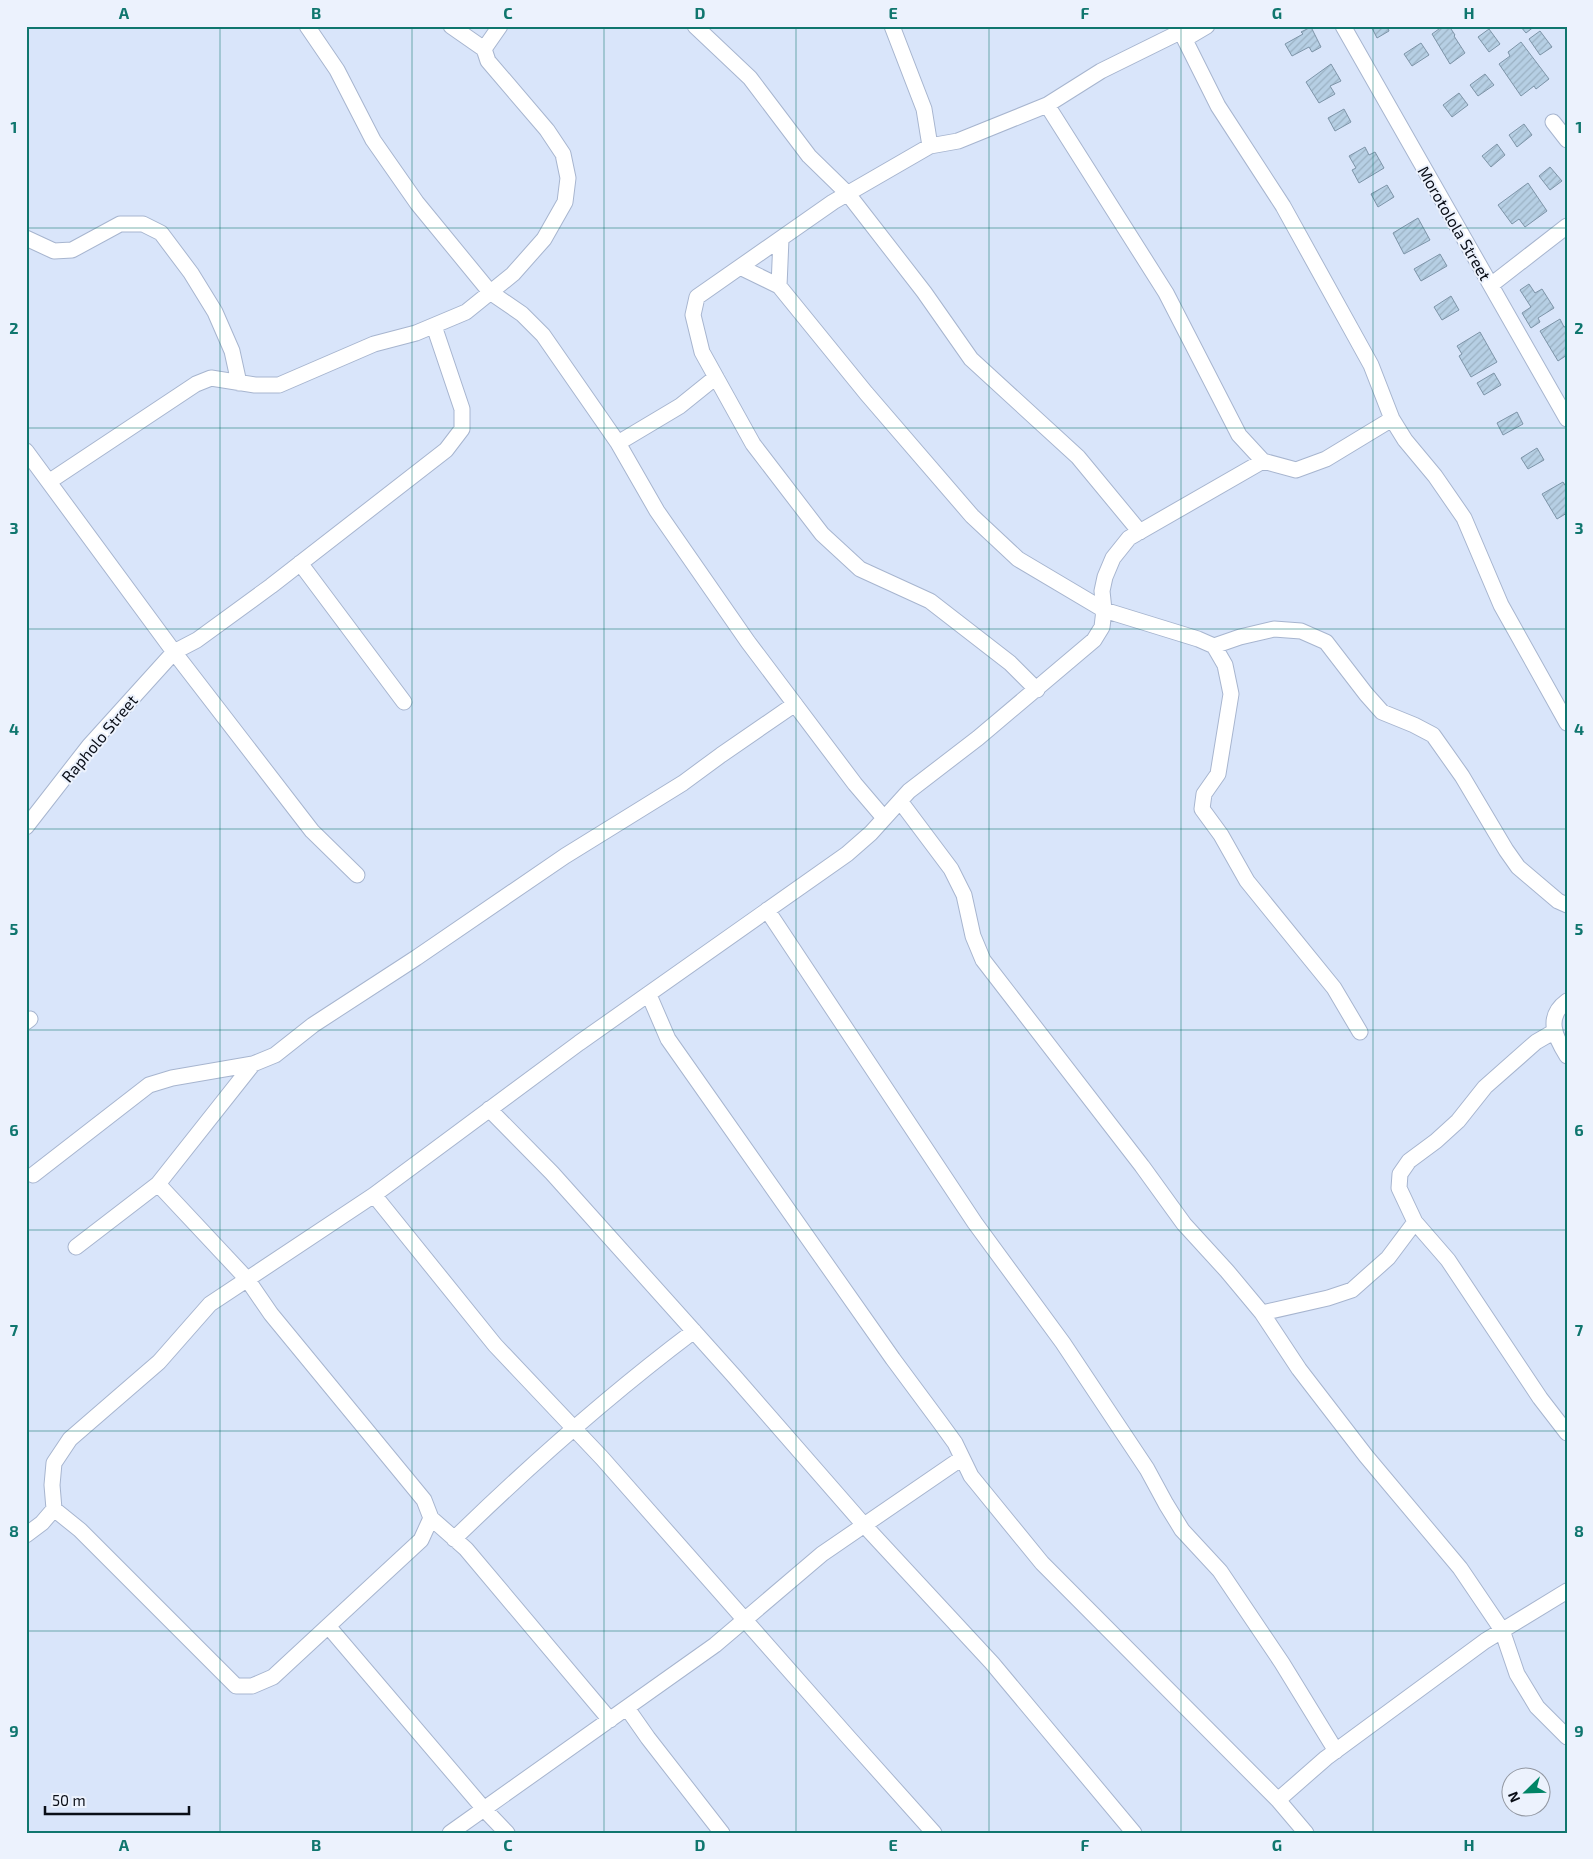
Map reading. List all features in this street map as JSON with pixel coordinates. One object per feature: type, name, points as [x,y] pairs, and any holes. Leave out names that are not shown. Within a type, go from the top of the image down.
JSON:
[{"type":"street","points":[[307,26],[337,70],[374,140],[411,195],[490,292],[522,314],[543,335],[618,443],[657,511],[748,642],[855,784],[884,818]]},
{"type":"street","points":[[50,482],[196,384],[211,378],[255,385],[279,385],[374,344],[416,333],[466,312],[513,274],[544,239],[565,202],[568,178],[563,154],[547,130],[488,61],[484,50],[451,26]]},
{"type":"street","points":[[484,50],[500,26]]},
{"type":"street","points":[[695,26],[750,78],[808,156],[848,194],[924,292],[971,359],[1078,457],[1140,532]]},
{"type":"street","points":[[892,26],[924,109],[930,146]]},
{"type":"street","points":[[1037,690],[1010,663],[930,600],[860,569],[822,534],[753,444],[702,352],[693,315],[697,297],[848,194],[930,146],[958,141],[1047,105],[1101,71],[1181,32],[1207,26]]},
{"type":"street","name":"Morotolola Street","points":[[1342,26],[1567,420]]},
{"type":"street","points":[[1181,32],[1218,106],[1283,206],[1371,365],[1392,419],[1405,440],[1435,476],[1464,518],[1501,605],[1567,723]]},
{"type":"street","points":[[1047,105],[1166,293],[1239,435],[1263,461],[1296,470],[1326,459],[1392,419]]},
{"type":"street","points":[[1553,122],[1567,140]]},
{"type":"street","points":[[26,238],[54,251],[72,250],[120,224],[143,224],[161,234],[191,273],[215,312],[232,351],[239,383]]},
{"type":"street","points":[[1491,285],[1567,226]]},
{"type":"street","points":[[779,286],[781,239]]},
{"type":"street","points":[[740,267],[779,286],[866,393],[972,516],[1018,558],[1104,610],[1198,639],[1214,646],[1226,665],[1231,694],[1218,774],[1204,794],[1202,809],[1221,835],[1247,881],[1334,988],[1360,1032]]},
{"type":"street","points":[[174,652],[197,640],[300,564],[446,450],[462,429],[462,409],[434,326]]},
{"type":"street","points":[[618,443],[680,406],[716,376]]},
{"type":"street","points":[[26,451],[174,652],[312,831],[357,875]]},
{"type":"street","points":[[26,1535],[42,1523],[54,1509],[52,1485],[54,1463],[70,1439],[159,1362],[210,1304],[374,1195],[579,1042],[649,995],[847,854],[910,791],[1037,690],[1094,640],[1102,627],[1104,610],[1102,591],[1105,576],[1113,558],[1129,538],[1263,461]]},
{"type":"street","points":[[300,564],[404,702]]},
{"type":"street","points":[[1214,646],[1240,637],[1274,629],[1301,631],[1326,642],[1382,712],[1433,735],[1462,776],[1518,867],[1558,901],[1567,905]]},
{"type":"street","name":"Rapholo Street","points":[[26,827],[90,746],[174,652]]},
{"type":"street","points":[[33,1175],[149,1085],[172,1078],[253,1064],[274,1055],[313,1025],[416,958],[565,856],[683,783],[721,754],[795,704]]},
{"type":"street","points":[[900,801],[951,869],[964,895],[972,936],[983,960],[1142,1166],[1184,1224],[1262,1313],[1299,1369],[1366,1456],[1460,1568],[1502,1630],[1517,1674],[1537,1707],[1567,1738]]},
{"type":"street","points":[[767,910],[975,1223],[1062,1343],[1147,1469],[1182,1530],[1220,1571],[1282,1663],[1336,1751]]},
{"type":"street","points":[[649,995],[668,1039],[893,1359],[955,1443],[971,1476],[1042,1563],[1278,1800],[1306,1833]]},
{"type":"street","points":[[1567,1001],[1560,1006],[1553,1023],[1557,1041],[1567,1056]]},
{"type":"street","points":[[1555,1031],[1536,1042],[1485,1087],[1458,1121],[1436,1142],[1409,1161],[1400,1174],[1399,1188],[1415,1222],[1448,1260],[1540,1398],[1567,1432]]},
{"type":"street","points":[[76,1247],[158,1184],[253,1064]]},
{"type":"street","points":[[489,1108],[552,1173],[864,1525],[992,1663],[1134,1833]]},
{"type":"street","points":[[158,1184],[247,1279],[271,1314],[424,1500],[431,1518],[472,1557],[610,1720]]},
{"type":"street","points":[[374,1195],[495,1345],[574,1428],[934,1833]]},
{"type":"street","points":[[1262,1313],[1328,1298],[1352,1290],[1388,1258],[1415,1222]]},
{"type":"street","points":[[454,1539],[519,1476],[574,1428],[640,1372],[694,1331]]},
{"type":"street","points":[[450,1833],[716,1645],[822,1554],[962,1458]]},
{"type":"street","points":[[54,1509],[80,1530],[236,1686],[252,1686],[273,1677],[421,1540],[431,1518]]},
{"type":"street","points":[[1278,1800],[1336,1751],[1502,1630],[1535,1612],[1567,1591]]},
{"type":"street","points":[[328,1626],[484,1809],[507,1833]]},
{"type":"street","points":[[627,1708],[722,1833]]},
{"type":"building","points":[[1371,26],[1387,26],[1389,31],[1377,38]]},
{"type":"building","points":[[1443,26],[1449,26],[1465,53],[1450,64],[1432,34]]},
{"type":"building","points":[[1520,26],[1535,26],[1526,33]]},
{"type":"building","points":[[1311,27],[1321,47],[1312,52],[1309,47],[1292,56],[1285,44]]},
{"type":"building","points":[[1489,29],[1500,44],[1489,52],[1478,37]]},
{"type":"building","points":[[1540,31],[1552,47],[1540,55],[1529,39]]},
{"type":"building","points":[[1521,42],[1549,79],[1536,89],[1534,86],[1521,96],[1499,64],[1510,56],[1508,52]]},
{"type":"building","points":[[1421,43],[1429,55],[1412,66],[1404,54]]},
{"type":"building","points":[[1331,64],[1341,81],[1330,86],[1335,94],[1319,103],[1306,82]]},
{"type":"building","points":[[1485,74],[1494,85],[1478,96],[1470,85]]},
{"type":"building","points":[[1459,93],[1468,105],[1452,117],[1443,105]]},
{"type":"building","points":[[1344,109],[1351,122],[1335,131],[1328,118]]},
{"type":"building","points":[[1524,124],[1532,135],[1517,147],[1509,135]]},
{"type":"building","points":[[1497,144],[1505,155],[1491,167],[1482,156]]},
{"type":"building","points":[[1365,147],[1369,155],[1375,152],[1384,168],[1359,183],[1352,170],[1356,168],[1349,156]]},
{"type":"building","points":[[1550,167],[1562,181],[1550,190],[1539,176]]},
{"type":"building","points":[[1528,183],[1547,211],[1525,227],[1519,219],[1512,224],[1498,205]]},
{"type":"building","points":[[1387,185],[1394,197],[1378,207],[1371,194]]},
{"type":"building","points":[[1418,218],[1430,240],[1404,254],[1393,233]]},
{"type":"building","points":[[1440,254],[1447,266],[1421,281],[1414,269]]},
{"type":"building","points":[[1529,284],[1535,293],[1542,289],[1554,308],[1538,318],[1540,322],[1531,328],[1522,313],[1531,307],[1520,290]]},
{"type":"building","points":[[1451,296],[1459,310],[1442,320],[1434,307]]},
{"type":"building","points":[[1560,319],[1564,327],[1567,326],[1567,355],[1558,361],[1540,331]]},
{"type":"building","points":[[1480,332],[1497,362],[1471,377],[1459,356],[1462,354],[1457,346]]},
{"type":"building","points":[[1494,373],[1501,385],[1484,395],[1477,383]]},
{"type":"building","points":[[1517,412],[1523,424],[1503,435],[1497,423]]},
{"type":"building","points":[[1537,448],[1544,460],[1528,469],[1521,458]]},
{"type":"building","points":[[1563,482],[1567,488],[1567,513],[1557,519],[1542,494]]}]
